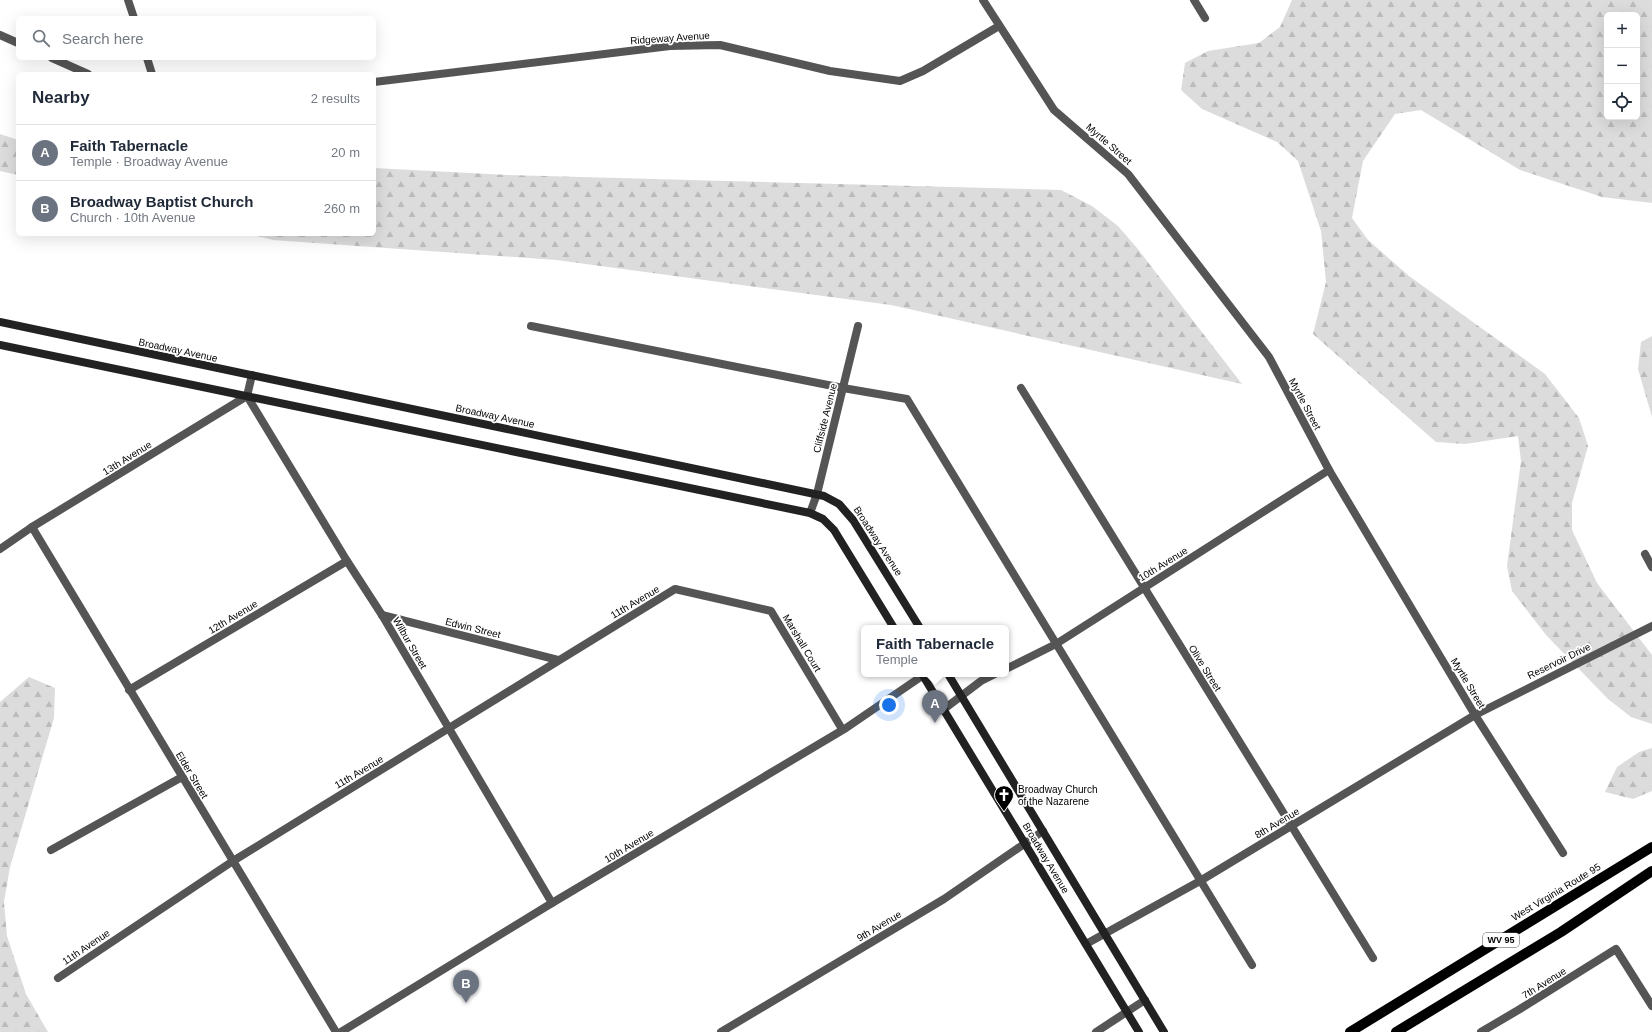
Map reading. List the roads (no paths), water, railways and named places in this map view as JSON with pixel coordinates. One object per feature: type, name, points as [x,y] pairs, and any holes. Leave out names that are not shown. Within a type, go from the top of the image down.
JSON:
[{"type":"main road","name":"Broadway Avenue","points":[[0,322],[817,494],[832,499],[846,510],[865,537],[918,625]]},
{"type":"main road","points":[[0,345],[810,513],[823,519],[834,530],[892,625]]},
{"type":"main road","name":"Broadway Avenue","points":[[925,677],[1139,1032]]},
{"type":"main road","name":"Broadway Avenue","points":[[950,677],[1164,1032]]},
{"type":"main road","name":"West Virginia Route 95","points":[[1350,1032],[1652,847]]},
{"type":"main road","name":"WV 95","points":[[1396,1032],[1568,928],[1652,871]]},
{"type":"street","points":[[128,0],[133,16]]},
{"type":"street","name":"Myrtle Street","points":[[983,0],[1054,110],[1128,174],[1269,357],[1329,470],[1475,715],[1563,853]]},
{"type":"street","points":[[1194,0],[1205,18]]},
{"type":"street","name":"Ridgeway Avenue","points":[[376,82],[670,46],[720,45],[830,71],[900,81],[923,71],[999,26]]},
{"type":"street","points":[[0,35],[16,42]]},
{"type":"street","points":[[56,60],[84,72]]},
{"type":"street","points":[[148,60],[151,72]]},
{"type":"street","points":[[531,326],[843,388],[907,399],[1252,965]]},
{"type":"street","name":"Cliffside Avenue","points":[[810,513],[817,494],[858,326]]},
{"type":"street","points":[[247,396],[252,376]]},
{"type":"street","name":"Olive Street","points":[[1021,388],[1373,958]]},
{"type":"street","name":"13th Avenue","points":[[0,549],[32,527],[247,396]]},
{"type":"street","name":"Wilbur Street","points":[[247,396],[347,561],[382,615],[552,903]]},
{"type":"street","name":"10th Avenue","points":[[1009,668],[1056,644],[1329,470]]},
{"type":"street","name":"Elder Street","points":[[32,527],[336,1032]]},
{"type":"street","points":[[1645,554],[1652,567]]},
{"type":"street","name":"12th Avenue","points":[[129,690],[347,561]]},
{"type":"street","name":"11th Avenue","points":[[58,978],[233,861],[450,729],[558,660],[675,590]]},
{"type":"street","name":"Marshall Court","points":[[675,590],[771,611],[842,729]]},
{"type":"street","name":"Edwin Street","points":[[382,615],[558,660]]},
{"type":"street","name":"Reservoir Drive","points":[[1475,715],[1652,626]]},
{"type":"street","name":"10th Avenue","points":[[341,1032],[842,729],[919,677]]},
{"type":"street","points":[[944,709],[962,697],[980,681],[989,677]]},
{"type":"street","name":"8th Avenue","points":[[1086,944],[1200,881],[1475,715]]},
{"type":"street","points":[[51,850],[182,777]]},
{"type":"street","name":"9th Avenue","points":[[721,1032],[944,900],[1043,831]]},
{"type":"street","name":"7th Avenue","points":[[1481,1032],[1520,1010],[1616,949],[1652,1006]]},
{"type":"street","points":[[1096,1032],[1146,1000]]},
{"type":"place","name":"Faith Tabernacle","points":[[935,723]]},
{"type":"place","name":"Broadway Church of the Nazarene","points":[[1004,812]]},
{"type":"place","name":"Broadway Baptist Church","points":[[466,1003]]}]
